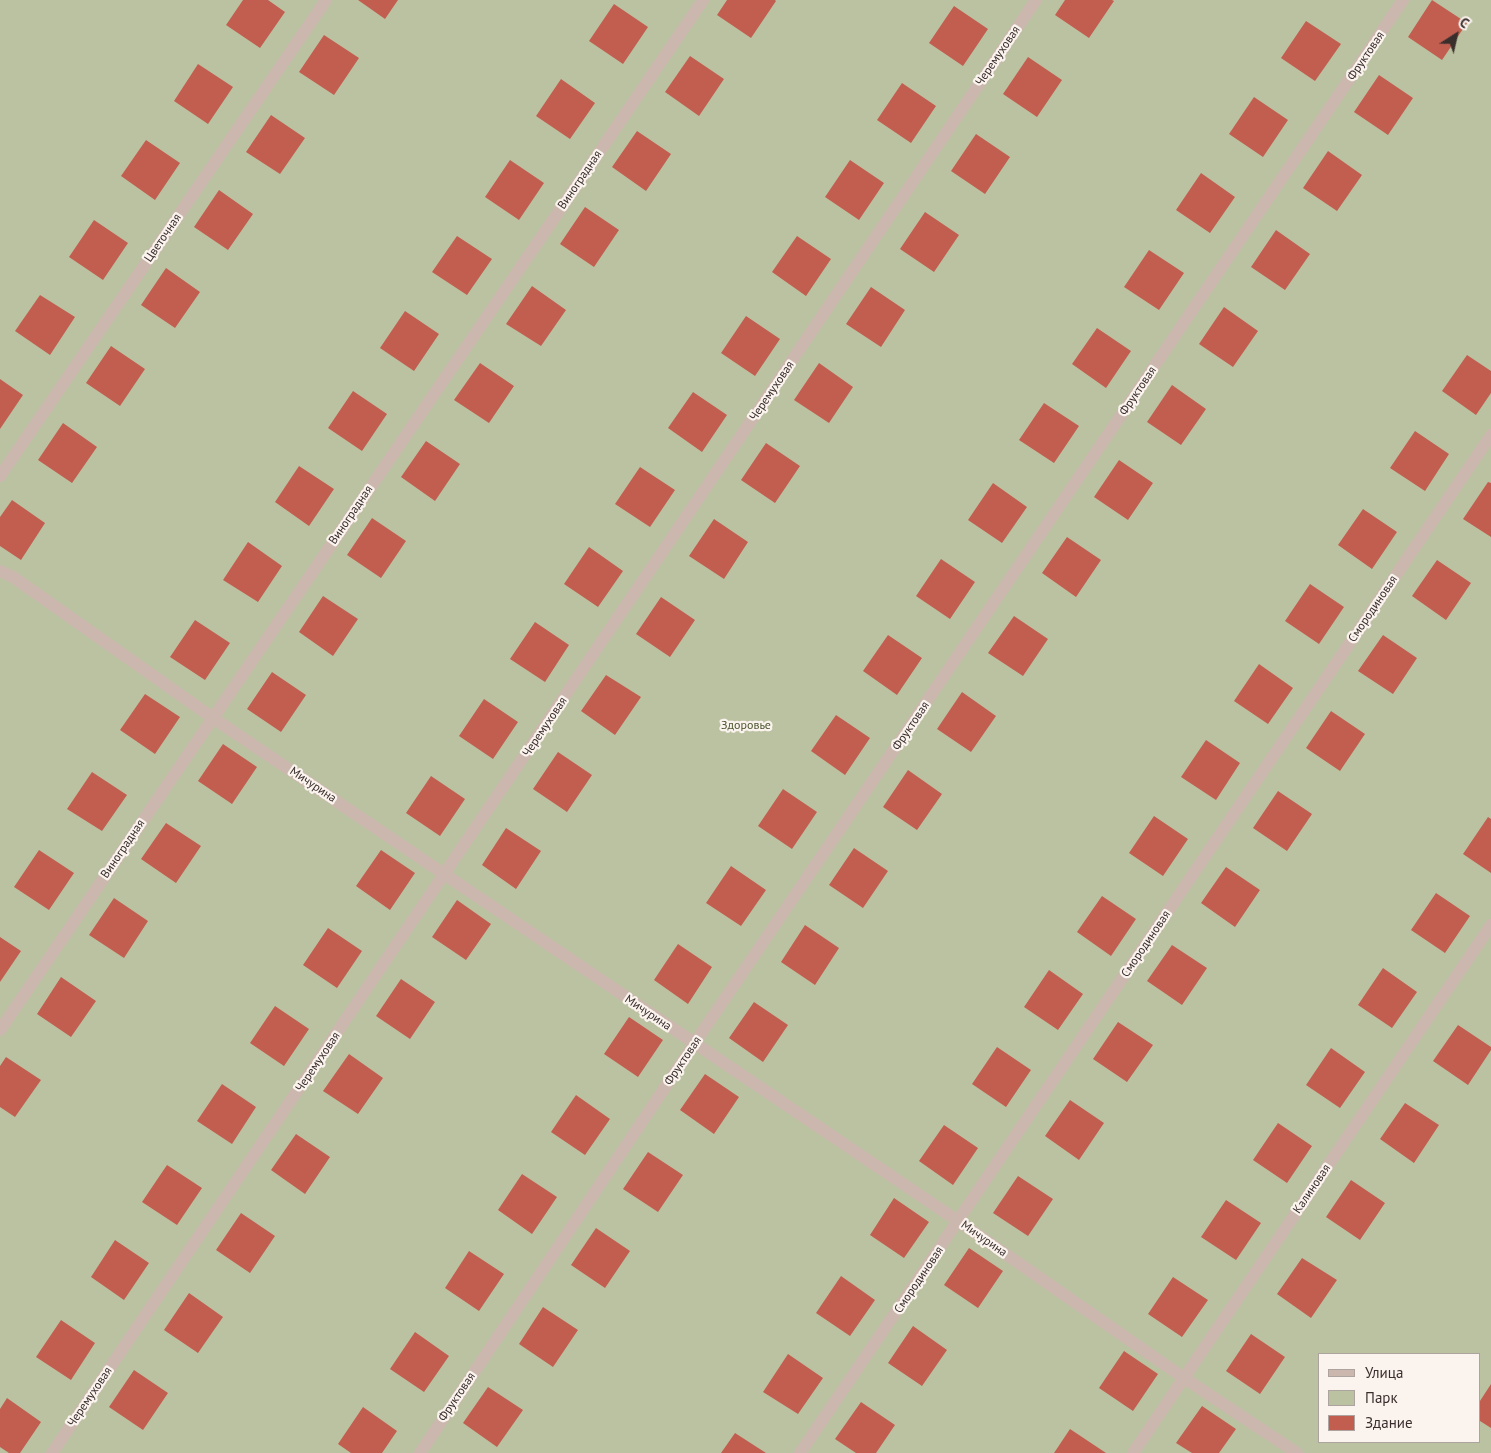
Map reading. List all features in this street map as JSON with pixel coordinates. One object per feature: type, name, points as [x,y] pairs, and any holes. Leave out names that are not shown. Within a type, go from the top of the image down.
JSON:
[{"type":"street","name":"Цветочная","points":[[0,476],[326,0]]},
{"type":"street","name":"Виноградная","points":[[0,1030],[703,0]]},
{"type":"street","name":"Черемуховая","points":[[52,1453],[1036,0]]},
{"type":"street","name":"Фруктовая","points":[[420,1453],[694,1044],[1404,0]]},
{"type":"street","name":"Смородиновая","points":[[800,1453],[1491,435]]},
{"type":"street","name":"Мичурина","points":[[0,571],[13,577],[213,718],[958,1221],[1184,1378],[1297,1453]]},
{"type":"street","name":"Калиновая","points":[[1134,1453],[1491,926]]},
{"type":"green space","name":"Здоровье","points":[[0,0],[1491,0],[1491,1453],[0,1453]]},
{"type":"building","points":[[243,0],[268,0],[285,12],[260,48],[226,25]]},
{"type":"building","points":[[358,0],[398,0],[385,19]]},
{"type":"building","points":[[727,0],[776,1],[751,38],[717,15]]},
{"type":"building","points":[[1065,0],[1114,1],[1089,38],[1055,15]]},
{"type":"building","points":[[1432,0],[1467,23],[1442,60],[1408,37]]},
{"type":"building","points":[[614,4],[648,27],[623,64],[589,41]]},
{"type":"building","points":[[954,6],[988,29],[963,66],[929,43]]},
{"type":"building","points":[[1306,21],[1341,44],[1315,81],[1281,58]]},
{"type":"building","points":[[324,35],[359,58],[334,95],[299,72]]},
{"type":"building","points":[[690,56],[724,79],[699,116],[665,92]]},
{"type":"building","points":[[1028,57],[1062,80],[1037,117],[1003,94]]},
{"type":"building","points":[[198,64],[233,87],[208,124],[174,101]]},
{"type":"building","points":[[1379,75],[1413,98],[1388,135],[1354,112]]},
{"type":"building","points":[[561,79],[595,103],[570,139],[536,116]]},
{"type":"building","points":[[902,83],[936,106],[911,143],[877,120]]},
{"type":"building","points":[[1254,97],[1288,120],[1263,157],[1229,134]]},
{"type":"building","points":[[271,115],[305,138],[280,174],[246,152]]},
{"type":"building","points":[[637,131],[671,154],[646,191],[612,167]]},
{"type":"building","points":[[976,134],[1010,157],[985,194],[951,171]]},
{"type":"building","points":[[146,140],[180,163],[155,200],[121,176]]},
{"type":"building","points":[[1328,151],[1362,175],[1337,211],[1303,188]]},
{"type":"building","points":[[510,160],[544,183],[519,220],[485,197]]},
{"type":"building","points":[[850,160],[884,183],[859,220],[825,197]]},
{"type":"building","points":[[1201,173],[1235,197],[1210,233],[1176,210]]},
{"type":"building","points":[[219,190],[253,214],[228,250],[194,227]]},
{"type":"building","points":[[585,207],[619,230],[594,267],[560,244]]},
{"type":"building","points":[[925,212],[959,235],[934,272],[900,249]]},
{"type":"building","points":[[94,220],[128,243],[103,280],[69,257]]},
{"type":"building","points":[[1276,230],[1310,254],[1285,290],[1251,267]]},
{"type":"building","points":[[457,236],[492,259],[467,295],[432,272]]},
{"type":"building","points":[[797,236],[831,259],[806,296],[772,272]]},
{"type":"building","points":[[1149,250],[1184,273],[1159,310],[1124,287]]},
{"type":"building","points":[[166,268],[200,292],[175,328],[141,305]]},
{"type":"building","points":[[532,286],[566,310],[541,346],[506,324]]},
{"type":"building","points":[[871,287],[905,310],[881,347],[846,324]]},
{"type":"building","points":[[40,295],[75,317],[50,355],[15,331]]},
{"type":"building","points":[[1224,307],[1258,331],[1233,367],[1199,344]]},
{"type":"building","points":[[405,311],[439,334],[414,371],[380,348]]},
{"type":"building","points":[[746,316],[780,339],[755,376],[721,353]]},
{"type":"building","points":[[1097,328],[1131,351],[1106,388],[1072,364]]},
{"type":"building","points":[[111,346],[145,369],[120,406],[86,383]]},
{"type":"building","points":[[1467,355],[1491,371],[1491,393],[1476,415],[1442,391]]},
{"type":"building","points":[[480,363],[514,386],[489,423],[454,400]]},
{"type":"building","points":[[819,363],[853,387],[829,423],[794,400]]},
{"type":"building","points":[[0,379],[23,395],[0,429]]},
{"type":"building","points":[[1172,385],[1206,409],[1181,445],[1147,422]]},
{"type":"building","points":[[353,391],[387,414],[362,451],[328,428]]},
{"type":"building","points":[[693,392],[727,415],[702,452],[668,428]]},
{"type":"building","points":[[1044,403],[1079,426],[1054,463],[1019,440]]},
{"type":"building","points":[[63,423],[97,447],[72,483],[38,460]]},
{"type":"building","points":[[1415,431],[1449,454],[1425,491],[1390,468]]},
{"type":"building","points":[[426,441],[460,464],[435,501],[401,477]]},
{"type":"building","points":[[766,443],[800,466],[775,503],[741,480]]},
{"type":"building","points":[[1119,460],[1153,483],[1128,520],[1094,497]]},
{"type":"building","points":[[299,466],[334,489],[309,526],[275,502]]},
{"type":"building","points":[[640,467],[675,490],[650,527],[615,504]]},
{"type":"building","points":[[1488,482],[1491,483],[1491,537],[1463,519]]},
{"type":"building","points":[[993,483],[1027,507],[1002,543],[968,520]]},
{"type":"building","points":[[12,500],[45,523],[21,560],[0,546],[0,517]]},
{"type":"building","points":[[1363,509],[1397,532],[1372,569],[1338,545]]},
{"type":"building","points":[[372,518],[406,541],[381,578],[347,555]]},
{"type":"building","points":[[714,519],[748,542],[724,579],[689,556]]},
{"type":"building","points":[[1067,537],[1101,560],[1076,597],[1042,573]]},
{"type":"building","points":[[248,542],[282,566],[258,602],[223,580]]},
{"type":"building","points":[[589,547],[623,571],[598,607],[564,584]]},
{"type":"building","points":[[941,559],[975,582],[950,619],[916,596]]},
{"type":"building","points":[[1437,560],[1471,583],[1446,620],[1412,596]]},
{"type":"building","points":[[1310,584],[1344,607],[1319,644],[1285,621]]},
{"type":"building","points":[[323,596],[358,619],[333,656],[299,632]]},
{"type":"building","points":[[661,597],[695,620],[670,657],[636,634]]},
{"type":"building","points":[[1014,616],[1048,639],[1023,676],[988,653]]},
{"type":"building","points":[[195,620],[230,643],[205,680],[170,657]]},
{"type":"building","points":[[535,622],[569,645],[545,682],[510,659]]},
{"type":"building","points":[[888,635],[922,658],[897,695],[863,671]]},
{"type":"building","points":[[1383,635],[1417,658],[1393,694],[1358,671]]},
{"type":"building","points":[[1259,664],[1293,688],[1268,724],[1234,701]]},
{"type":"building","points":[[272,672],[306,695],[281,732],[247,709]]},
{"type":"building","points":[[606,675],[641,697],[615,735],[581,711]]},
{"type":"building","points":[[962,692],[996,716],[971,752],[937,729]]},
{"type":"building","points":[[145,694],[180,717],[155,754],[120,730]]},
{"type":"building","points":[[484,699],[518,722],[493,759],[459,736]]},
{"type":"building","points":[[1331,711],[1365,734],[1340,771],[1306,748]]},
{"type":"building","points":[[836,715],[870,738],[845,775],[811,751]]},
{"type":"building","points":[[1206,740],[1240,763],[1216,800],[1181,777]]},
{"type":"building","points":[[223,744],[257,767],[232,804],[198,781]]},
{"type":"building","points":[[558,752],[592,775],[567,812],[533,789]]},
{"type":"building","points":[[908,770],[942,794],[917,830],[883,807]]},
{"type":"building","points":[[92,772],[127,795],[102,831],[67,809]]},
{"type":"building","points":[[431,776],[465,799],[440,836],[406,813]]},
{"type":"building","points":[[783,789],[817,812],[792,849],[758,826]]},
{"type":"building","points":[[1278,791],[1312,814],[1287,851],[1253,828]]},
{"type":"building","points":[[1154,816],[1188,839],[1163,876],[1129,853]]},
{"type":"building","points":[[1488,817],[1491,819],[1491,873],[1463,854]]},
{"type":"building","points":[[166,823],[201,846],[176,883],[141,859]]},
{"type":"building","points":[[506,828],[541,851],[516,889],[482,865]]},
{"type":"building","points":[[854,848],[888,871],[863,908],[829,885]]},
{"type":"building","points":[[39,850],[74,873],[49,910],[14,887]]},
{"type":"building","points":[[381,850],[415,873],[390,910],[356,886]]},
{"type":"building","points":[[731,866],[766,890],[741,926],[706,903]]},
{"type":"building","points":[[1226,867],[1260,890],[1235,927],[1201,903]]},
{"type":"building","points":[[1436,893],[1470,916],[1445,953],[1411,930]]},
{"type":"building","points":[[1102,896],[1136,919],[1111,956],[1077,932]]},
{"type":"building","points":[[114,898],[148,921],[124,958],[89,935]]},
{"type":"building","points":[[457,900],[491,924],[466,960],[432,937]]},
{"type":"building","points":[[805,925],[839,948],[815,985],[781,962]]},
{"type":"building","points":[[328,928],[362,951],[337,988],[303,965]]},
{"type":"building","points":[[0,937],[21,951],[0,982]]},
{"type":"building","points":[[678,944],[712,967],[688,1004],[654,980]]},
{"type":"building","points":[[1172,945],[1207,968],[1182,1005],[1147,981]]},
{"type":"building","points":[[1383,968],[1417,992],[1392,1028],[1358,1005]]},
{"type":"building","points":[[1049,970],[1083,994],[1058,1030],[1024,1007]]},
{"type":"building","points":[[61,977],[96,1001],[71,1037],[37,1014]]},
{"type":"building","points":[[401,979],[435,1002],[410,1039],[376,1016]]},
{"type":"building","points":[[754,1002],[788,1025],[763,1062],[729,1038]]},
{"type":"building","points":[[275,1006],[309,1029],[284,1066],[250,1043]]},
{"type":"building","points":[[629,1017],[663,1040],[638,1077],[604,1054]]},
{"type":"building","points":[[1118,1022],[1153,1045],[1127,1082],[1093,1059]]},
{"type":"building","points":[[1458,1025],[1491,1047],[1491,1050],[1468,1085],[1433,1061]]},
{"type":"building","points":[[997,1047],[1031,1070],[1006,1107],[972,1084]]},
{"type":"building","points":[[1331,1048],[1365,1072],[1340,1108],[1306,1085]]},
{"type":"building","points":[[349,1054],[383,1078],[358,1114],[323,1091]]},
{"type":"building","points":[[6,1057],[41,1080],[15,1117],[0,1107],[0,1066]]},
{"type":"building","points":[[705,1074],[739,1097],[714,1134],[680,1110]]},
{"type":"building","points":[[222,1084],[256,1107],[232,1144],[197,1121]]},
{"type":"building","points":[[576,1095],[610,1119],[585,1155],[551,1132]]},
{"type":"building","points":[[1070,1100],[1104,1123],[1079,1160],[1045,1136]]},
{"type":"building","points":[[1405,1103],[1439,1125],[1414,1163],[1380,1139]]},
{"type":"building","points":[[1278,1123],[1312,1146],[1287,1183],[1253,1160]]},
{"type":"building","points":[[944,1125],[978,1148],[953,1185],[919,1161]]},
{"type":"building","points":[[296,1134],[330,1157],[305,1194],[271,1170]]},
{"type":"building","points":[[648,1152],[683,1175],[658,1212],[623,1189]]},
{"type":"building","points":[[167,1165],[202,1188],[177,1225],[142,1202]]},
{"type":"building","points":[[522,1174],[557,1197],[532,1234],[498,1210]]},
{"type":"building","points":[[1018,1176],[1053,1199],[1028,1236],[993,1213]]},
{"type":"building","points":[[1351,1180],[1385,1203],[1360,1240],[1326,1217]]},
{"type":"building","points":[[894,1198],[929,1222],[904,1258],[870,1235]]},
{"type":"building","points":[[1226,1200],[1261,1223],[1236,1260],[1201,1237]]},
{"type":"building","points":[[241,1213],[275,1236],[250,1273],[216,1250]]},
{"type":"building","points":[[596,1228],[630,1251],[605,1288],[571,1265]]},
{"type":"building","points":[[115,1240],[149,1263],[124,1300],[91,1277]]},
{"type":"building","points":[[969,1248],[1003,1271],[978,1308],[944,1285]]},
{"type":"building","points":[[469,1251],[504,1274],[479,1311],[445,1288]]},
{"type":"building","points":[[1302,1258],[1337,1280],[1311,1318],[1277,1294]]},
{"type":"building","points":[[841,1276],[875,1300],[850,1336],[816,1313]]},
{"type":"building","points":[[1173,1277],[1208,1300],[1182,1337],[1148,1314]]},
{"type":"building","points":[[189,1293],[223,1317],[198,1353],[164,1330]]},
{"type":"building","points":[[543,1307],[578,1330],[553,1367],[519,1344]]},
{"type":"building","points":[[61,1320],[95,1343],[71,1380],[36,1357]]},
{"type":"building","points":[[913,1326],[947,1350],[922,1386],[888,1363]]},
{"type":"building","points":[[415,1332],[449,1356],[424,1392],[390,1369]]},
{"type":"building","points":[[1251,1334],[1285,1357],[1260,1394],[1226,1371]]},
{"type":"building","points":[[1124,1351],[1158,1374],[1133,1411],[1099,1388]]},
{"type":"building","points":[[788,1354],[823,1378],[798,1414],[763,1392]]},
{"type":"building","points":[[134,1370],[168,1393],[143,1430],[109,1407]]},
{"type":"building","points":[[1491,1384],[1491,1428],[1481,1422],[1481,1399]]},
{"type":"building","points":[[488,1387],[523,1410],[497,1447],[463,1423]]},
{"type":"building","points":[[7,1398],[41,1422],[20,1453],[9,1453],[0,1447],[0,1409]]},
{"type":"building","points":[[861,1402],[895,1425],[876,1453],[856,1453],[835,1439]]},
{"type":"building","points":[[1202,1406],[1236,1429],[1219,1453],[1192,1453],[1176,1443]]},
{"type":"building","points":[[363,1407],[397,1431],[382,1453],[351,1453],[338,1444]]},
{"type":"building","points":[[1070,1429],[1106,1453],[1054,1453]]},
{"type":"building","points":[[735,1433],[766,1453],[721,1453]]}]
